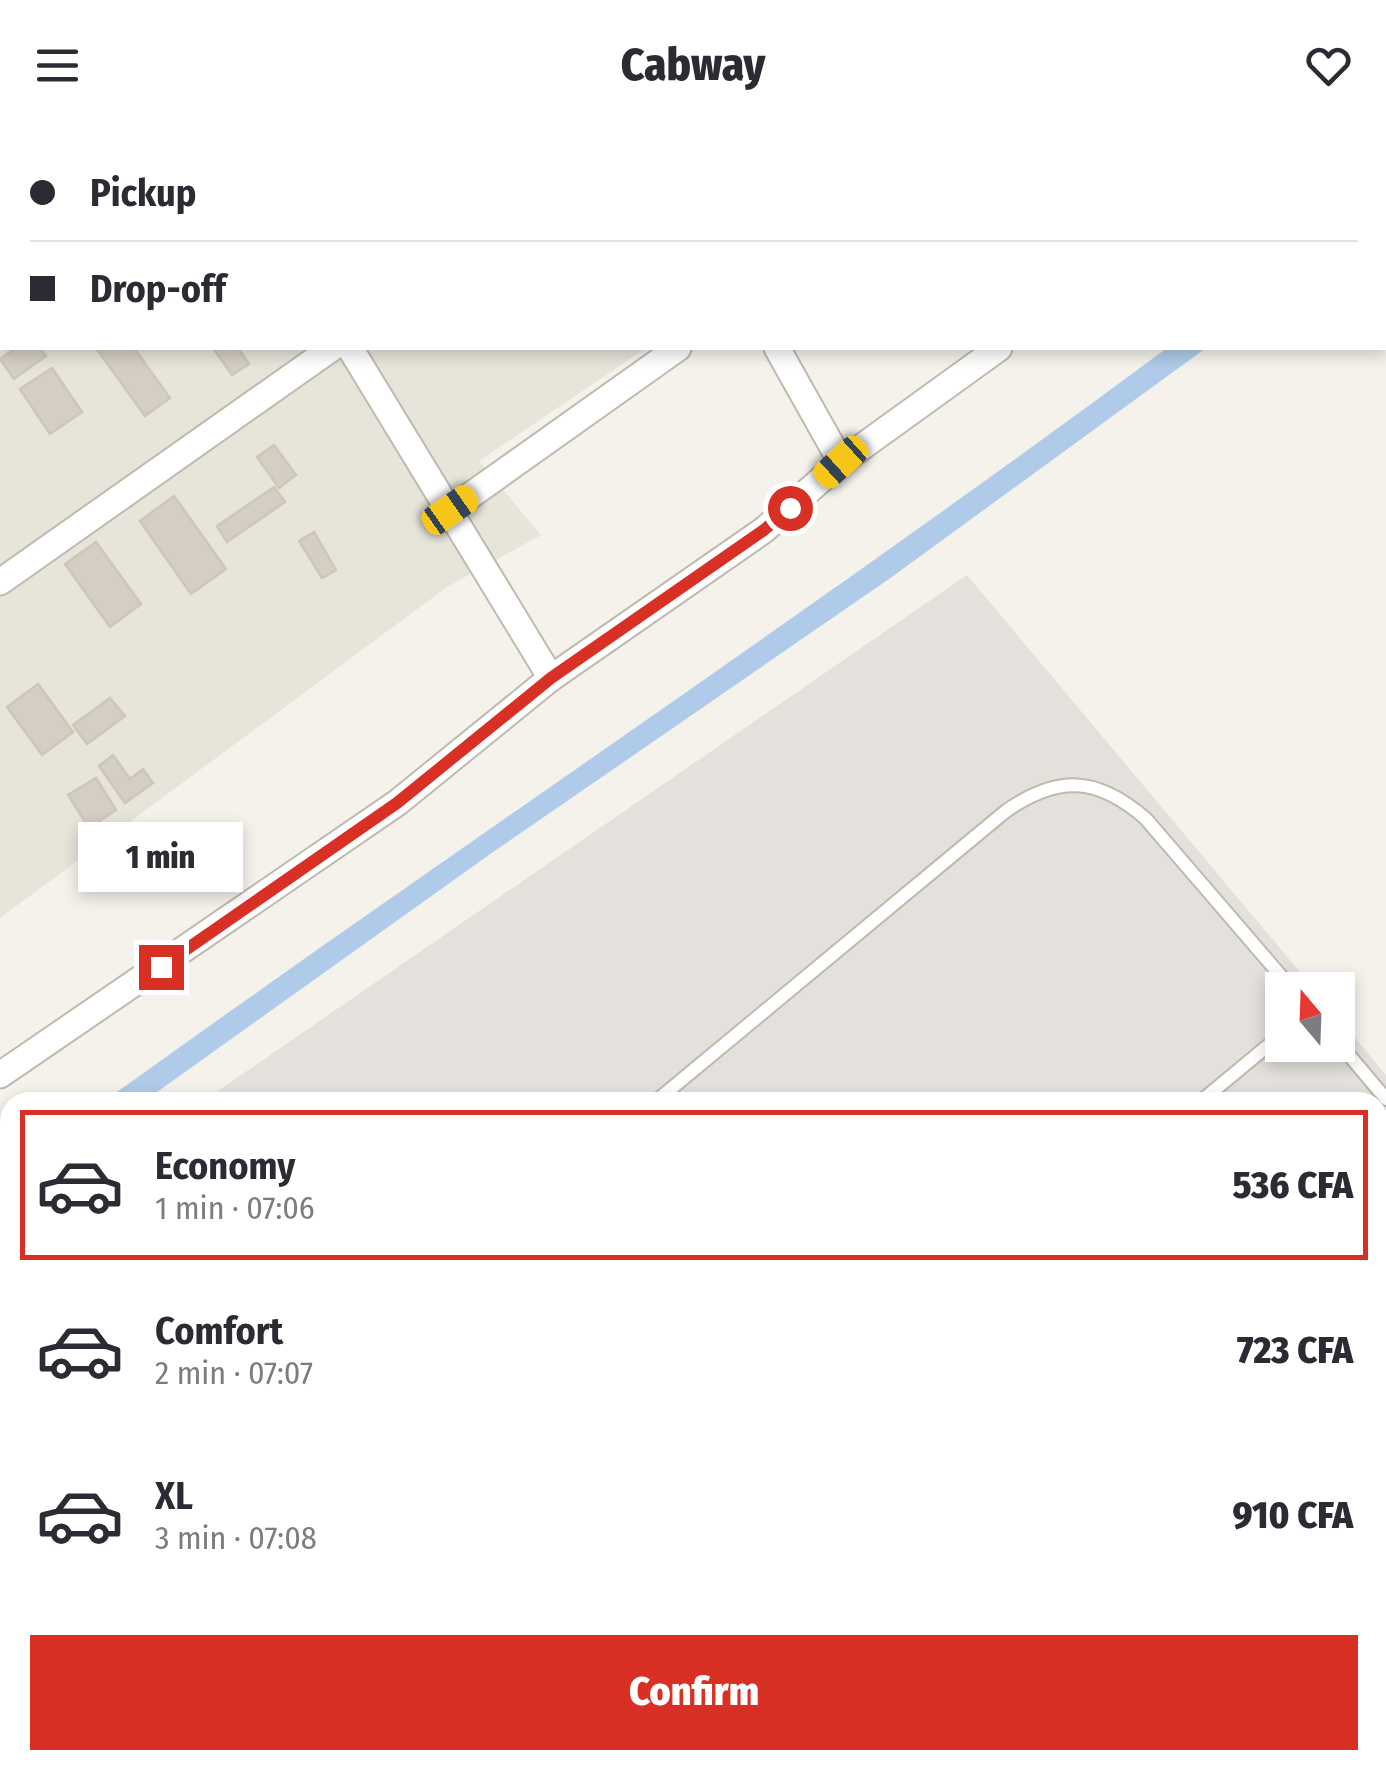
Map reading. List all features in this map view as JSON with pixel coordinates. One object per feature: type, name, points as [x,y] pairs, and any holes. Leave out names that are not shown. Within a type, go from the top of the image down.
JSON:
[{"type":"street","points":[[0,582],[329,350]]},
{"type":"street","points":[[351,350],[551,678]]},
{"type":"street","points":[[450,510],[675,350]]},
{"type":"street","points":[[778,350],[841,462]]},
{"type":"street","points":[[0,1076],[397,803],[551,678],[764,530],[841,462],[996,350]]},
{"type":"lane","points":[[667,1092],[1006,811],[1032,794],[1062,785],[1093,786],[1122,798],[1146,818],[1278,972]]},
{"type":"lane","points":[[1212,1092],[1265,1048]]},
{"type":"lane","points":[[1355,1062],[1380,1092]]},
{"type":"shaded area","points":[[0,350],[643,350],[479,461],[541,535],[447,587],[0,918]]},
{"type":"shaded area","points":[[967,575],[1300,972],[1265,972],[1265,1062],[1355,1062],[1355,1038],[1386,1075],[1386,1092],[217,1092]]},
{"type":"water","points":[[1164,350],[1203,350],[889,579],[486,857],[157,1092],[117,1092],[369,913]]},
{"type":"building","points":[[13,350],[42,350],[46,356],[14,379],[0,359]]},
{"type":"building","points":[[97,350],[135,350],[170,398],[145,416]]},
{"type":"building","points":[[214,350],[239,350],[249,364],[232,375]]},
{"type":"building","points":[[52,368],[82,412],[50,434],[20,389]]},
{"type":"building","points":[[274,445],[296,475],[279,488],[257,457]]},
{"type":"building","points":[[274,487],[285,502],[227,542],[217,526]]},
{"type":"building","points":[[174,496],[226,569],[191,594],[140,521]]},
{"type":"building","points":[[314,532],[336,570],[322,578],[299,541]]},
{"type":"building","points":[[96,542],[141,604],[110,627],[65,564]]},
{"type":"building","points":[[38,684],[73,732],[42,755],[7,707]]},
{"type":"building","points":[[110,698],[125,716],[87,744],[73,725]]},
{"type":"building","points":[[113,755],[130,779],[143,769],[153,783],[125,803],[99,766]]},
{"type":"building","points":[[96,778],[116,810],[89,828],[68,795]]},
{"type":"route","points":[[161,967],[397,803],[551,678],[790,508]]}]
